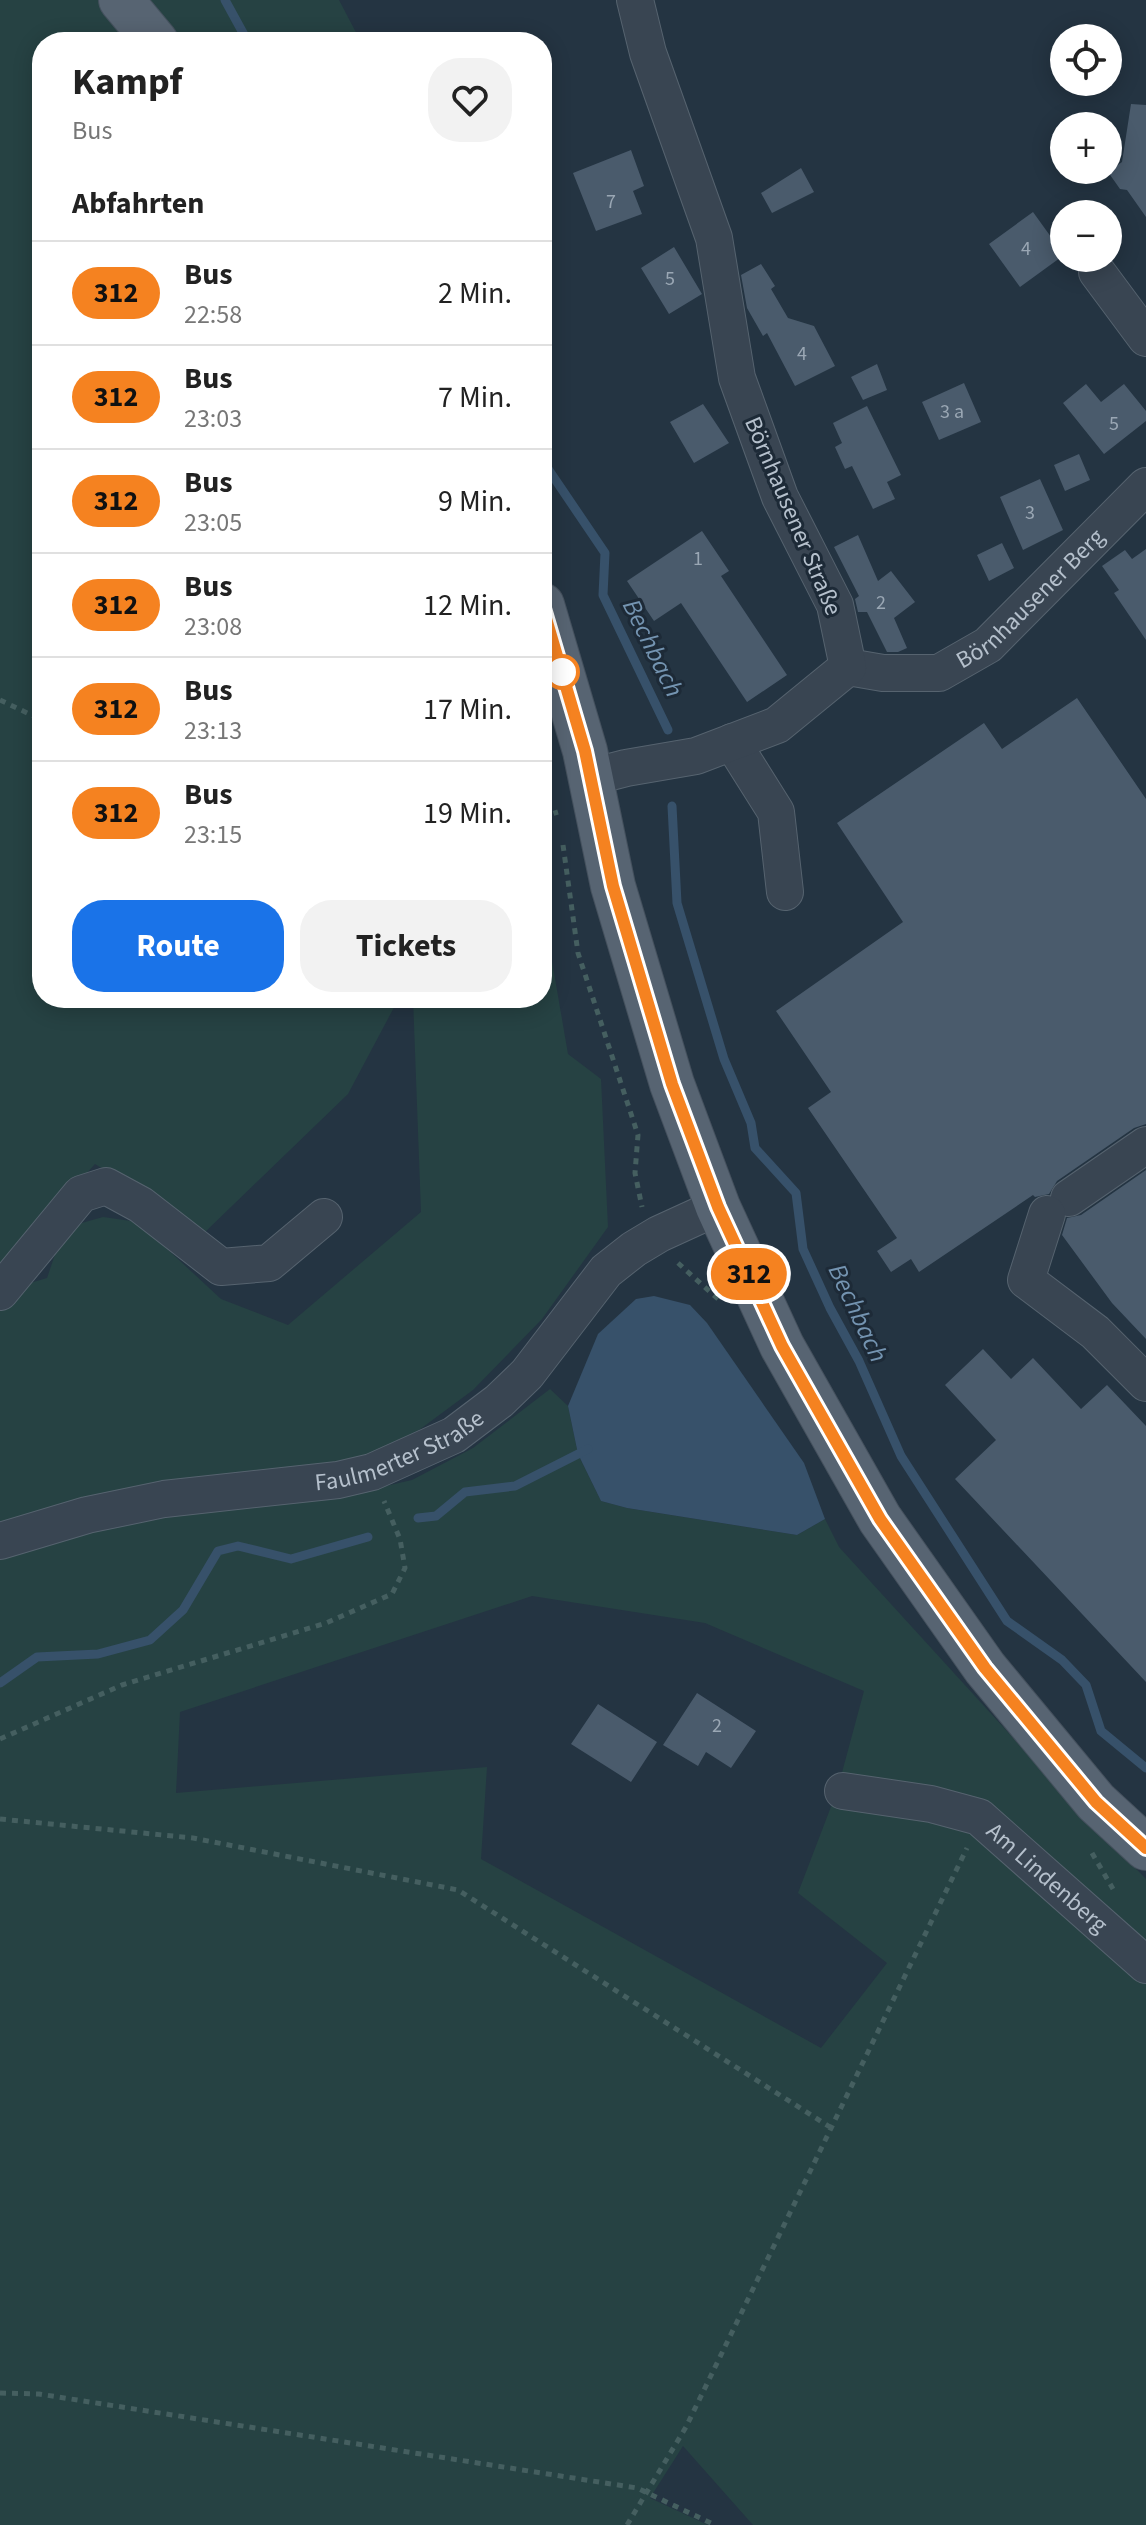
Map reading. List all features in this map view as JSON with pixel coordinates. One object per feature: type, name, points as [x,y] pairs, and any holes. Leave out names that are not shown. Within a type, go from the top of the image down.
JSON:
[{"type":"main road","points":[[121,0],[148,32]]},
{"type":"main road","points":[[552,640],[588,764],[613,886],[672,1084],[718,1207],[782,1346],[880,1519],[985,1668],[1096,1802],[1146,1848]]},
{"type":"street","name":"Börnhausener Straße","points":[[635,0],[648,53],[714,238],[737,378],[780,497],[835,605],[848,667]]},
{"type":"street","points":[[1097,272],[1146,338]]},
{"type":"street","name":"Börnhausener Berg","points":[[848,667],[883,673],[939,673],[988,645],[1146,486]]},
{"type":"street","points":[[588,764],[626,768],[696,756],[777,725],[848,667]]},
{"type":"street","points":[[732,742],[776,812],[785,892]]},
{"type":"street","points":[[1146,1145],[1058,1206],[1026,1280],[1095,1332],[1146,1383]]},
{"type":"street","points":[[0,1292],[81,1194],[106,1186],[141,1205],[221,1267],[269,1263],[324,1217]]},
{"type":"street","name":"Faulmerter Straße","points":[[0,1541],[87,1515],[164,1499],[338,1480],[372,1472],[454,1435],[499,1401],[549,1348],[606,1271],[659,1234],[718,1207]]},
{"type":"street","name":"Am Lindenberg","points":[[843,1791],[931,1804],[979,1817],[1146,1965]]},
{"type":"path","points":[[0,700],[32,715]]},
{"type":"path","points":[[552,814],[558,812]]},
{"type":"path","points":[[0,1739],[122,1685],[326,1623],[392,1594],[405,1568],[400,1539],[372,1472]]},
{"type":"path","points":[[627,2525],[686,2427],[971,1840],[979,1817]]},
{"type":"path","points":[[0,1819],[193,1838],[458,1890],[830,2127]]},
{"type":"path","points":[[0,2393],[55,2396],[637,2488],[715,2525]]},
{"type":"green space","points":[[0,0],[339,0],[356,32],[32,32],[32,1008],[394,1008],[348,1094],[202,1235],[95,1164],[0,1268]]},
{"type":"green space","points":[[552,961],[568,1054],[601,1079],[608,1227],[542,1319],[473,1390],[419,1430],[354,1461],[0,1525],[0,1292],[47,1278],[64,1228],[103,1217],[138,1222],[221,1299],[288,1325],[421,1212],[413,1008],[552,1008]]},
{"type":"green space","points":[[550,1389],[568,1406],[578,1454],[601,1501],[627,1508],[797,1535],[825,1519],[839,1547],[1076,1807],[1146,1879],[1146,2525],[753,2525],[683,2446],[650,2498],[708,2525],[0,2525],[0,1556],[49,1541],[158,1519],[333,1498],[412,1480],[473,1448]],"holes":[[[532,1596],[705,1623],[864,1691],[837,1791],[798,1893],[887,1963],[821,2048],[481,1859],[487,1767],[176,1793],[180,1712]]]},
{"type":"water","points":[[654,1296],[690,1305],[707,1323],[804,1463],[825,1519],[797,1535],[627,1508],[601,1501],[578,1454],[568,1406],[598,1334],[636,1299]]},
{"type":"building","points":[[1131,104],[1146,105],[1146,217],[1127,190],[1120,189],[1116,184],[1122,184],[1122,162]]},
{"type":"building","points":[[631,150],[644,186],[633,191],[642,214],[596,231],[573,173]]},
{"type":"building","points":[[801,168],[814,192],[772,213],[761,193]]},
{"type":"building","points":[[1033,212],[1050,236],[1050,265],[1020,287],[989,244]]},
{"type":"building","points":[[674,247],[702,294],[669,314],[641,268]]},
{"type":"building","points":[[761,264],[775,286],[771,289],[788,318],[814,326],[835,366],[795,386],[767,333],[763,336],[747,308],[741,275]]},
{"type":"building","points":[[877,364],[887,390],[863,400],[851,377]]},
{"type":"building","points":[[964,383],[981,422],[939,440],[922,402]]},
{"type":"building","points":[[1086,384],[1101,402],[1124,384],[1146,411],[1146,421],[1104,454],[1063,403]]},
{"type":"building","points":[[703,404],[729,443],[694,463],[670,422]]},
{"type":"building","points":[[867,406],[901,475],[887,482],[895,499],[873,509],[852,466],[845,469],[835,447],[842,443],[833,423]]},
{"type":"building","points":[[1079,454],[1090,480],[1065,491],[1054,465]]},
{"type":"building","points":[[1040,479],[1063,530],[1023,550],[1000,497]]},
{"type":"building","points":[[702,531],[729,571],[721,576],[787,675],[747,702],[681,603],[654,621],[627,581]]},
{"type":"building","points":[[858,535],[878,581],[891,571],[915,602],[894,618],[907,648],[898,652],[887,652],[867,612],[858,612],[855,599],[859,596],[834,547]]},
{"type":"building","points":[[1002,543],[1014,568],[989,581],[977,555]]},
{"type":"building","points":[[1146,549],[1146,640],[1114,593],[1119,590],[1102,566],[1125,550],[1132,559]]},
{"type":"building","points":[[1077,698],[1146,799],[1146,1124],[1134,1128],[1057,1181],[1049,1194],[1033,1195],[919,1272],[911,1259],[891,1272],[877,1251],[897,1238],[808,1108],[831,1092],[776,1011],[903,922],[837,823],[984,723],[1002,749]]},
{"type":"building","points":[[1146,1170],[1146,1339],[1112,1303],[1062,1235],[1067,1218],[1081,1215]]},
{"type":"building","points":[[983,1349],[1011,1379],[1033,1358],[1081,1409],[1107,1385],[1146,1426],[1146,1682],[955,1479],[996,1440],[945,1385]]},
{"type":"building","points":[[697,1693],[756,1731],[731,1768],[706,1752],[698,1766],[663,1745]]},
{"type":"building","points":[[598,1704],[657,1742],[631,1782],[571,1744]]},
{"type":"waterway","name":"Bechbach","points":[[225,0],[243,32]]},
{"type":"waterway","name":"Bechbach","points":[[552,475],[605,553],[603,595],[668,730]]},
{"type":"waterway","name":"Bechbach","points":[[672,806],[677,903],[724,1059],[751,1123],[755,1148],[796,1193],[803,1249],[859,1361],[901,1456],[1007,1621],[1062,1660],[1086,1685],[1101,1731],[1146,1768]]},
{"type":"waterway","points":[[418,1518],[436,1516],[465,1492],[515,1486],[588,1449]]},
{"type":"waterway","points":[[0,1683],[37,1657],[98,1654],[150,1640],[183,1610],[218,1551],[238,1546],[291,1559],[368,1537]]},
{"type":"bus line","name":"312","points":[[552,640],[585,751],[613,886],[672,1084],[718,1207],[782,1346],[880,1519],[985,1668],[1096,1802],[1146,1848]]}]
